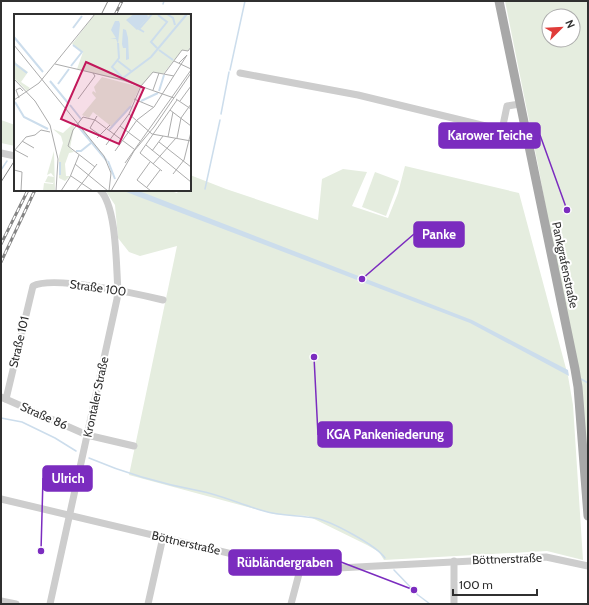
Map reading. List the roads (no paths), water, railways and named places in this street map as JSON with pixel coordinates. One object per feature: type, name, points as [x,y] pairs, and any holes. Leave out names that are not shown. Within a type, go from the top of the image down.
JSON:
[{"type":"main road","name":"Pankgrafenstraße","points":[[499,1],[575,369],[578,387],[588,516]]},
{"type":"street","points":[[240,73],[358,96],[502,130],[507,106],[520,104]]},
{"type":"street","points":[[1,153],[14,156]]},
{"type":"street","name":"Krontaler Straße","points":[[50,604],[118,291],[111,210],[104,194],[101,191]]},
{"type":"street","name":"Straße 100","points":[[33,286],[42,282],[75,283],[164,300]]},
{"type":"street","name":"Straße 101","points":[[3,398],[33,286]]},
{"type":"street","name":"Straße 86","points":[[3,398],[87,435],[134,446]]},
{"type":"street","name":"Böttnerstraße","points":[[1,500],[300,570],[546,557],[588,566]]},
{"type":"street","points":[[148,604],[162,537]]},
{"type":"street","points":[[454,561],[454,604]]},
{"type":"street","points":[[291,604],[300,570]]},
{"type":"street","points":[[1,601],[16,604]]},
{"type":"water","points":[[124,191],[138,191],[147,194],[472,320],[568,370],[569,376],[470,323]]},
{"type":"waterway","points":[[230,70],[245,1]]},
{"type":"waterway","points":[[221,114],[229,72]]},
{"type":"waterway","points":[[205,189],[220,120]]},
{"type":"waterway","points":[[1,170],[7,161]]},
{"type":"waterway","points":[[581,379],[588,383]]},
{"type":"waterway","points":[[1,418],[22,422],[55,438],[76,451]]},
{"type":"waterway","points":[[89,458],[143,478],[208,493],[264,511],[322,520],[363,540],[385,558]]},
{"type":"waterway","points":[[394,570],[418,595],[430,604]]},
{"type":"tram line","points":[[102,14],[108,1]]},
{"type":"tram line","points":[[1,182],[14,162]]},
{"type":"railway","points":[[116,14],[122,1]]},
{"type":"railway","points":[[1,244],[28,191]]},
{"type":"railway","points":[[1,262],[35,191]]},
{"type":"place","name":"Karower Teiche","points":[[567,210]]},
{"type":"place","name":"Panke","points":[[362,279]]},
{"type":"place","name":"KGA Pankeniederung","points":[[314,357]]},
{"type":"place","name":"Ulrich","points":[[41,551]]},
{"type":"place","name":"Rübländergraben","points":[[414,590]]}]
